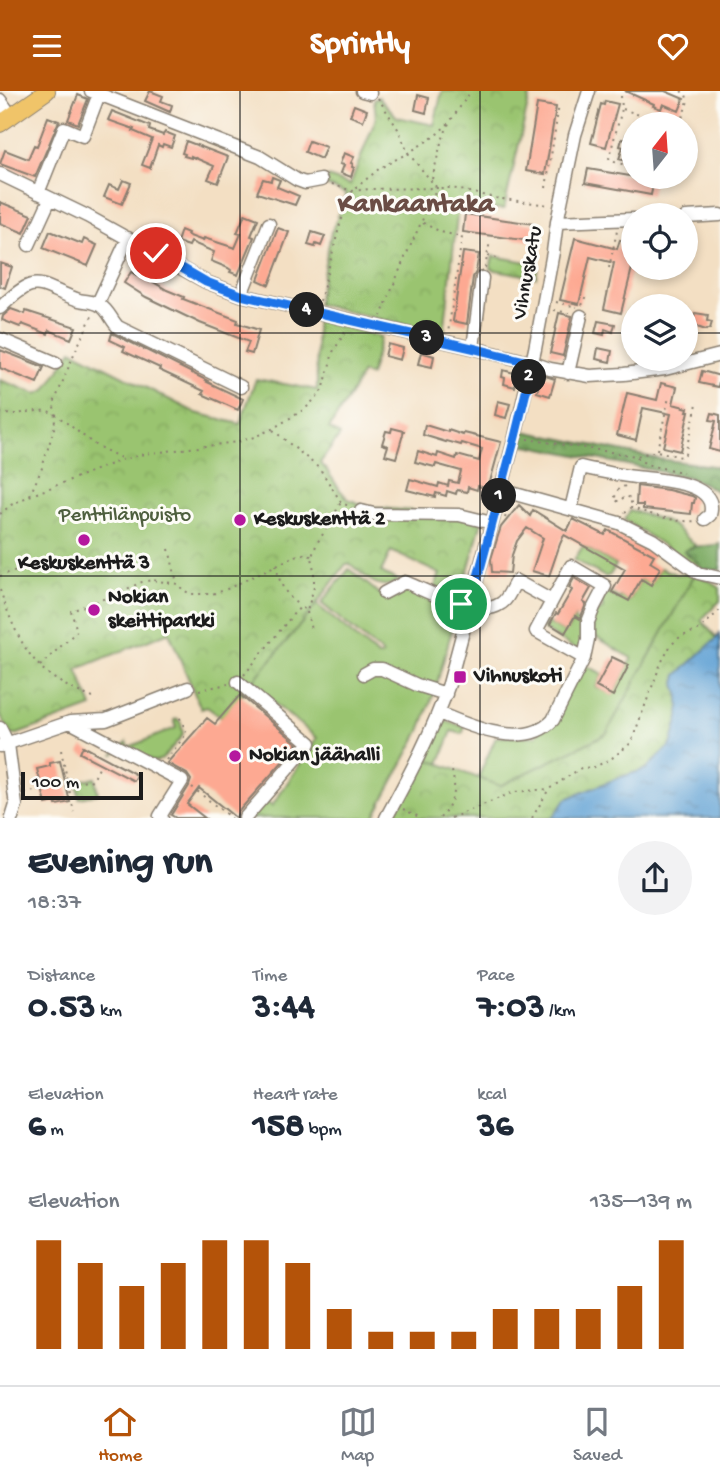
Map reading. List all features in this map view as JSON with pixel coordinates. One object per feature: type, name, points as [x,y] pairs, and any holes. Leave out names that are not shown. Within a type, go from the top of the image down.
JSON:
[{"type":"main road","points":[[6,120],[47,91]]},
{"type":"street","name":"Vihnuskatu","points":[[386,818],[420,756],[446,694],[533,363],[560,204],[575,135],[589,91]]},
{"type":"street","points":[[29,245],[64,128],[83,136],[95,93],[260,157],[297,180],[305,183],[321,180]]},
{"type":"street","points":[[0,100],[6,120]]},
{"type":"street","points":[[0,174],[128,238],[206,282],[241,295],[472,348],[550,369],[590,376],[665,369],[720,355]]},
{"type":"street","points":[[698,216],[720,215]]},
{"type":"street","points":[[557,222],[621,219]]},
{"type":"street","points":[[241,295],[270,224]]},
{"type":"street","points":[[98,303],[128,238]]},
{"type":"street","points":[[472,348],[482,278]]},
{"type":"street","points":[[0,308],[18,291],[30,285],[44,285],[81,300],[98,303],[118,327],[241,387]]},
{"type":"street","points":[[568,373],[581,316]]},
{"type":"street","points":[[0,339],[56,363]]},
{"type":"street","points":[[571,509],[581,467],[692,485],[702,491],[712,505],[710,515],[705,519]]},
{"type":"street","points":[[501,490],[619,523],[653,540],[698,573],[720,578]]},
{"type":"street","points":[[361,511],[459,515],[492,523]]},
{"type":"street","points":[[439,713],[487,731],[523,734],[541,730],[553,720],[584,658],[589,622],[605,586],[571,566],[536,631],[584,658]]},
{"type":"street","points":[[384,593],[405,582],[470,607],[490,608],[506,599],[516,581],[552,601]]},
{"type":"street","points":[[364,674],[373,669],[382,669],[417,685],[446,694]]},
{"type":"street","points":[[238,682],[310,743],[245,818]]},
{"type":"street","points":[[4,745],[69,722],[106,720],[188,688]]},
{"type":"street","points":[[69,722],[182,781],[160,816],[162,818]]},
{"type":"street","points":[[0,728],[15,798],[15,817]]},
{"type":"path","points":[[317,313],[340,224],[352,191],[380,168],[435,136],[449,123],[471,91]]},
{"type":"path","points":[[681,91],[688,101],[684,112]]},
{"type":"path","points":[[366,92],[380,99],[398,129],[408,153],[437,188]]},
{"type":"path","points":[[621,96],[621,112]]},
{"type":"path","points":[[546,188],[559,105]]},
{"type":"path","points":[[622,109],[630,112]]},
{"type":"path","points":[[621,113],[609,159],[621,164]]},
{"type":"path","points":[[432,180],[449,123]]},
{"type":"path","points":[[321,180],[352,191],[453,188],[495,198],[560,204]]},
{"type":"path","points":[[377,327],[437,188]]},
{"type":"path","points":[[609,268],[618,228],[617,219]]},
{"type":"path","points":[[422,223],[441,232],[462,237],[447,337]]},
{"type":"path","points":[[482,278],[489,241]]},
{"type":"path","points":[[487,256],[497,258]]},
{"type":"path","points":[[551,301],[578,307],[583,305],[587,296]]},
{"type":"path","points":[[29,496],[49,448],[55,425],[54,403],[98,303]]},
{"type":"path","points":[[550,309],[581,316]]},
{"type":"path","points":[[0,514],[29,496],[124,459],[237,442],[272,429],[305,409],[319,395],[324,387],[332,352],[348,327]]},
{"type":"path","points":[[657,451],[669,397]]},
{"type":"path","points":[[515,437],[636,456],[657,451],[681,457],[685,454],[697,404]]},
{"type":"path","points":[[0,413],[54,413],[95,445],[124,459]]},
{"type":"path","points":[[272,429],[320,468],[341,502],[361,511]]},
{"type":"path","points":[[619,523],[631,508],[631,498],[625,496],[619,502],[615,501],[614,496],[621,487],[634,483],[636,478]]},
{"type":"path","points":[[311,630],[307,611],[313,587],[312,556],[341,502]]},
{"type":"path","points":[[631,508],[684,522],[705,519]]},
{"type":"path","points":[[169,549],[177,584],[191,594],[212,594],[225,590],[295,555],[312,556]]},
{"type":"path","points":[[276,565],[288,597],[307,611]]},
{"type":"path","points":[[0,576],[22,568]]},
{"type":"path","points":[[40,666],[77,631],[71,611],[114,596],[142,582],[152,580],[177,584]]},
{"type":"path","points":[[0,590],[19,640],[28,654],[60,682],[96,697]]},
{"type":"path","points":[[188,688],[197,690],[238,682],[301,607]]},
{"type":"path","points":[[532,818],[549,789],[581,768],[595,767],[612,758],[631,743],[661,663],[671,645],[680,637],[700,629],[720,610]]},
{"type":"path","points":[[159,769],[187,733],[178,714]]},
{"type":"path","points":[[61,750],[74,812]]},
{"type":"path","points":[[440,818],[448,808],[455,790],[451,765]]},
{"type":"path","points":[[68,784],[93,780],[99,768]]},
{"type":"path","points":[[182,781],[231,818]]},
{"type":"path","points":[[451,818],[514,792],[549,789]]},
{"type":"path","points":[[21,794],[39,790]]},
{"type":"path","points":[[394,804],[421,818]]},
{"type":"green space","points":[[442,91],[531,91],[504,209],[458,207],[444,334],[317,304],[331,233],[347,194],[326,185],[328,177],[350,185],[376,118],[374,99],[379,97],[397,117],[434,125]]},
{"type":"green space","points":[[493,256],[538,264],[536,277],[490,269]]},
{"type":"green space","name":"Penttilänpuisto","points":[[316,320],[381,337],[370,376],[362,373],[329,429],[340,435],[320,463],[348,499],[368,507],[483,517],[460,599],[434,589],[440,574],[391,551],[381,572],[399,581],[392,584],[373,582],[350,564],[346,564],[306,618],[222,718],[207,707],[201,709],[169,632],[77,669],[92,707],[11,735],[0,714],[0,380],[37,394],[46,390],[72,350],[196,413],[240,424],[256,379],[317,390]]},
{"type":"green space","points":[[524,431],[659,459],[720,467],[720,494],[688,477],[521,444]]},
{"type":"green space","points":[[630,511],[674,526],[695,545],[684,551],[700,565],[700,569],[624,520]]},
{"type":"green space","points":[[720,544],[720,570],[700,569],[700,565],[684,551],[694,547]]},
{"type":"green space","points":[[583,546],[616,565],[610,575],[605,577],[574,560]]},
{"type":"green space","points":[[660,568],[676,574],[695,574],[607,734],[500,786],[478,778],[496,737],[536,736],[584,666],[603,674],[596,687],[613,695],[631,658],[593,635],[593,616],[603,608],[601,599],[605,590],[629,601],[641,579],[651,584]]},
{"type":"green space","points":[[349,569],[387,600],[409,586],[458,608],[436,687],[420,731],[373,818],[249,818],[264,800],[272,806],[317,738],[250,684],[306,618],[315,603],[378,656],[383,654],[321,603]]},
{"type":"green space","points":[[695,574],[720,588],[720,601],[701,620],[717,638],[677,675],[675,684],[679,697],[679,717],[671,745],[646,769],[566,799],[552,818],[392,818],[424,758],[500,786],[606,734]]},
{"type":"green space","points":[[570,614],[575,617],[574,620],[585,626],[582,653],[543,629],[546,622],[565,633],[572,622],[567,619]]},
{"type":"green space","points":[[178,719],[181,723],[183,735],[162,759],[157,761],[122,746],[127,742],[129,747],[176,728],[174,720]]},
{"type":"green space","points":[[446,721],[465,727],[462,734],[452,731],[439,764],[424,758],[440,725]]},
{"type":"green space","points":[[95,778],[98,794],[79,798],[76,781]]},
{"type":"water","points":[[720,632],[720,818],[552,818],[566,799],[646,769],[671,745],[679,717],[679,697],[675,684],[677,675],[717,638]]},
{"type":"building","points":[[150,91],[163,96],[161,101],[172,105],[170,112],[145,101]]},
{"type":"building","points":[[625,91],[665,91],[684,99],[679,111],[663,104],[661,109]]},
{"type":"building","points":[[78,95],[88,99],[78,124],[68,120]]},
{"type":"building","points":[[418,95],[429,98],[426,113],[415,110]]},
{"type":"building","points":[[605,101],[618,104],[606,147],[591,143],[601,104],[604,105]]},
{"type":"building","points":[[537,104],[556,107],[545,174],[526,171]]},
{"type":"building","points":[[354,105],[367,110],[363,121],[350,116]]},
{"type":"building","points":[[112,111],[150,126],[149,130],[175,136],[171,147],[158,145],[150,168],[142,165],[152,139],[108,120]]},
{"type":"building","points":[[48,117],[59,121],[35,177],[0,164],[5,150],[28,159],[34,145],[37,146]]},
{"type":"building","points":[[186,141],[228,157],[218,183],[208,179],[214,166],[191,156],[184,156],[182,153]]},
{"type":"building","points":[[309,141],[326,147],[321,159],[305,152]]},
{"type":"building","points":[[344,153],[354,157],[351,177],[341,173],[344,165],[340,164]]},
{"type":"building","points":[[588,169],[621,174],[621,189],[652,189],[651,195],[585,183]]},
{"type":"building","points":[[272,177],[280,180],[277,187],[299,196],[295,205],[257,193],[263,179],[271,181]]},
{"type":"building","points":[[123,180],[131,183],[122,204],[104,197],[109,185],[119,189]]},
{"type":"building","points":[[0,202],[32,215],[24,233],[0,223]]},
{"type":"building","points":[[245,214],[258,219],[251,236],[254,237],[238,275],[211,261],[214,252],[191,242],[189,246],[177,242],[181,230],[203,241],[204,238],[235,248],[241,234],[237,233]]},
{"type":"building","points":[[465,214],[534,224],[531,241],[463,232]]},
{"type":"building","points":[[278,228],[289,232],[269,285],[258,280]]},
{"type":"building","points":[[50,231],[82,244],[84,239],[97,245],[88,266],[43,248]]},
{"type":"building","points":[[312,232],[325,236],[321,246],[308,245]]},
{"type":"building","points":[[575,238],[617,249],[621,240],[621,280],[629,280],[626,294],[621,294],[621,313],[604,309],[614,263],[590,257],[579,304],[560,300]]},
{"type":"building","points":[[463,252],[479,254],[467,324],[453,321]]},
{"type":"building","points":[[0,263],[12,267],[5,288],[0,286]]},
{"type":"building","points":[[131,272],[184,297],[183,299],[259,330],[252,354],[245,352],[249,342],[200,323],[146,297],[124,283]]},
{"type":"building","points":[[11,309],[76,327],[71,339],[49,330],[48,334],[22,324],[20,327],[2,320]]},
{"type":"building","points":[[559,313],[572,316],[563,356],[550,353]]},
{"type":"building","points":[[698,313],[708,315],[707,321],[712,322],[710,329],[698,327]]},
{"type":"building","points":[[598,321],[615,324],[613,332],[605,329],[604,335],[595,333]]},
{"type":"building","points":[[112,333],[243,399],[238,410],[202,394],[204,391],[123,351],[125,347],[110,340]]},
{"type":"building","points":[[388,344],[403,348],[400,360],[385,356]]},
{"type":"building","points":[[598,348],[612,351],[610,362],[596,359]]},
{"type":"building","points":[[0,350],[44,367],[37,383],[0,368]]},
{"type":"building","points":[[421,352],[434,356],[432,367],[418,364]]},
{"type":"building","points":[[503,370],[518,374],[515,387],[504,384]]},
{"type":"building","points":[[702,371],[720,376],[718,387],[699,383]]},
{"type":"building","points":[[542,375],[555,379],[550,396],[537,392]]},
{"type":"building","points":[[661,383],[677,387],[673,404],[688,408],[689,411],[680,451],[663,447],[671,414],[643,408],[636,440],[617,435],[627,393],[657,400]]},
{"type":"building","points":[[498,401],[510,404],[506,418],[495,415]]},
{"type":"building","points":[[712,413],[720,415],[720,452],[709,449],[716,421],[710,420]]},
{"type":"building","points":[[425,425],[501,442],[488,489],[468,487],[467,492],[457,490],[456,494],[447,491],[446,496],[436,493],[435,497],[407,490],[410,479],[438,487],[439,483],[448,486],[449,481],[458,483],[461,471],[415,462],[418,451],[437,457],[438,453],[456,459],[457,455],[479,461],[482,449],[423,435]]},
{"type":"building","points":[[392,428],[404,431],[396,458],[385,455],[388,446],[382,444],[386,431],[391,432]]},
{"type":"building","points":[[637,486],[692,496],[695,498],[691,514],[643,509],[643,505],[636,505]]},
{"type":"building","points":[[519,505],[530,516],[533,510],[567,531],[573,519],[605,535],[608,530],[654,555],[650,562],[660,568],[651,585],[641,579],[629,601],[612,592],[625,569],[564,535],[549,576],[532,571],[543,538],[527,528],[517,541],[510,573],[492,572],[491,559],[501,527]]},
{"type":"building","points":[[574,578],[591,588],[583,602],[586,604],[580,619],[575,616],[565,633],[550,624],[572,590],[569,588]]},
{"type":"building","points":[[612,657],[629,665],[613,696],[596,687]]},
{"type":"building","name":"Nokian jäähalli","points":[[240,695],[298,744],[238,812],[236,818],[199,788],[187,804],[205,818],[176,818],[171,815],[191,780],[187,774],[167,763],[207,718],[215,724]]},
{"type":"building","points":[[83,746],[137,775],[134,781],[80,753]]},
{"type":"building","points":[[60,761],[70,802],[46,804],[37,769]]},
{"type":"place","name":"Keskuskenttä 2","points":[[240,520]]},
{"type":"place","name":"Keskuskenttä 3","points":[[84,540]]},
{"type":"place","name":"Nokian skeittiparkki","points":[[94,610]]},
{"type":"place","name":"Vihnuskoti","points":[[460,677]]},
{"type":"place","name":"Nokian jäähalli","points":[[235,756]]},
{"type":"district","name":"Kankaantaka","points":[[416,205]]},
{"type":"route","points":[[156,253],[206,282],[241,295],[533,363],[470,607],[461,604]]}]
